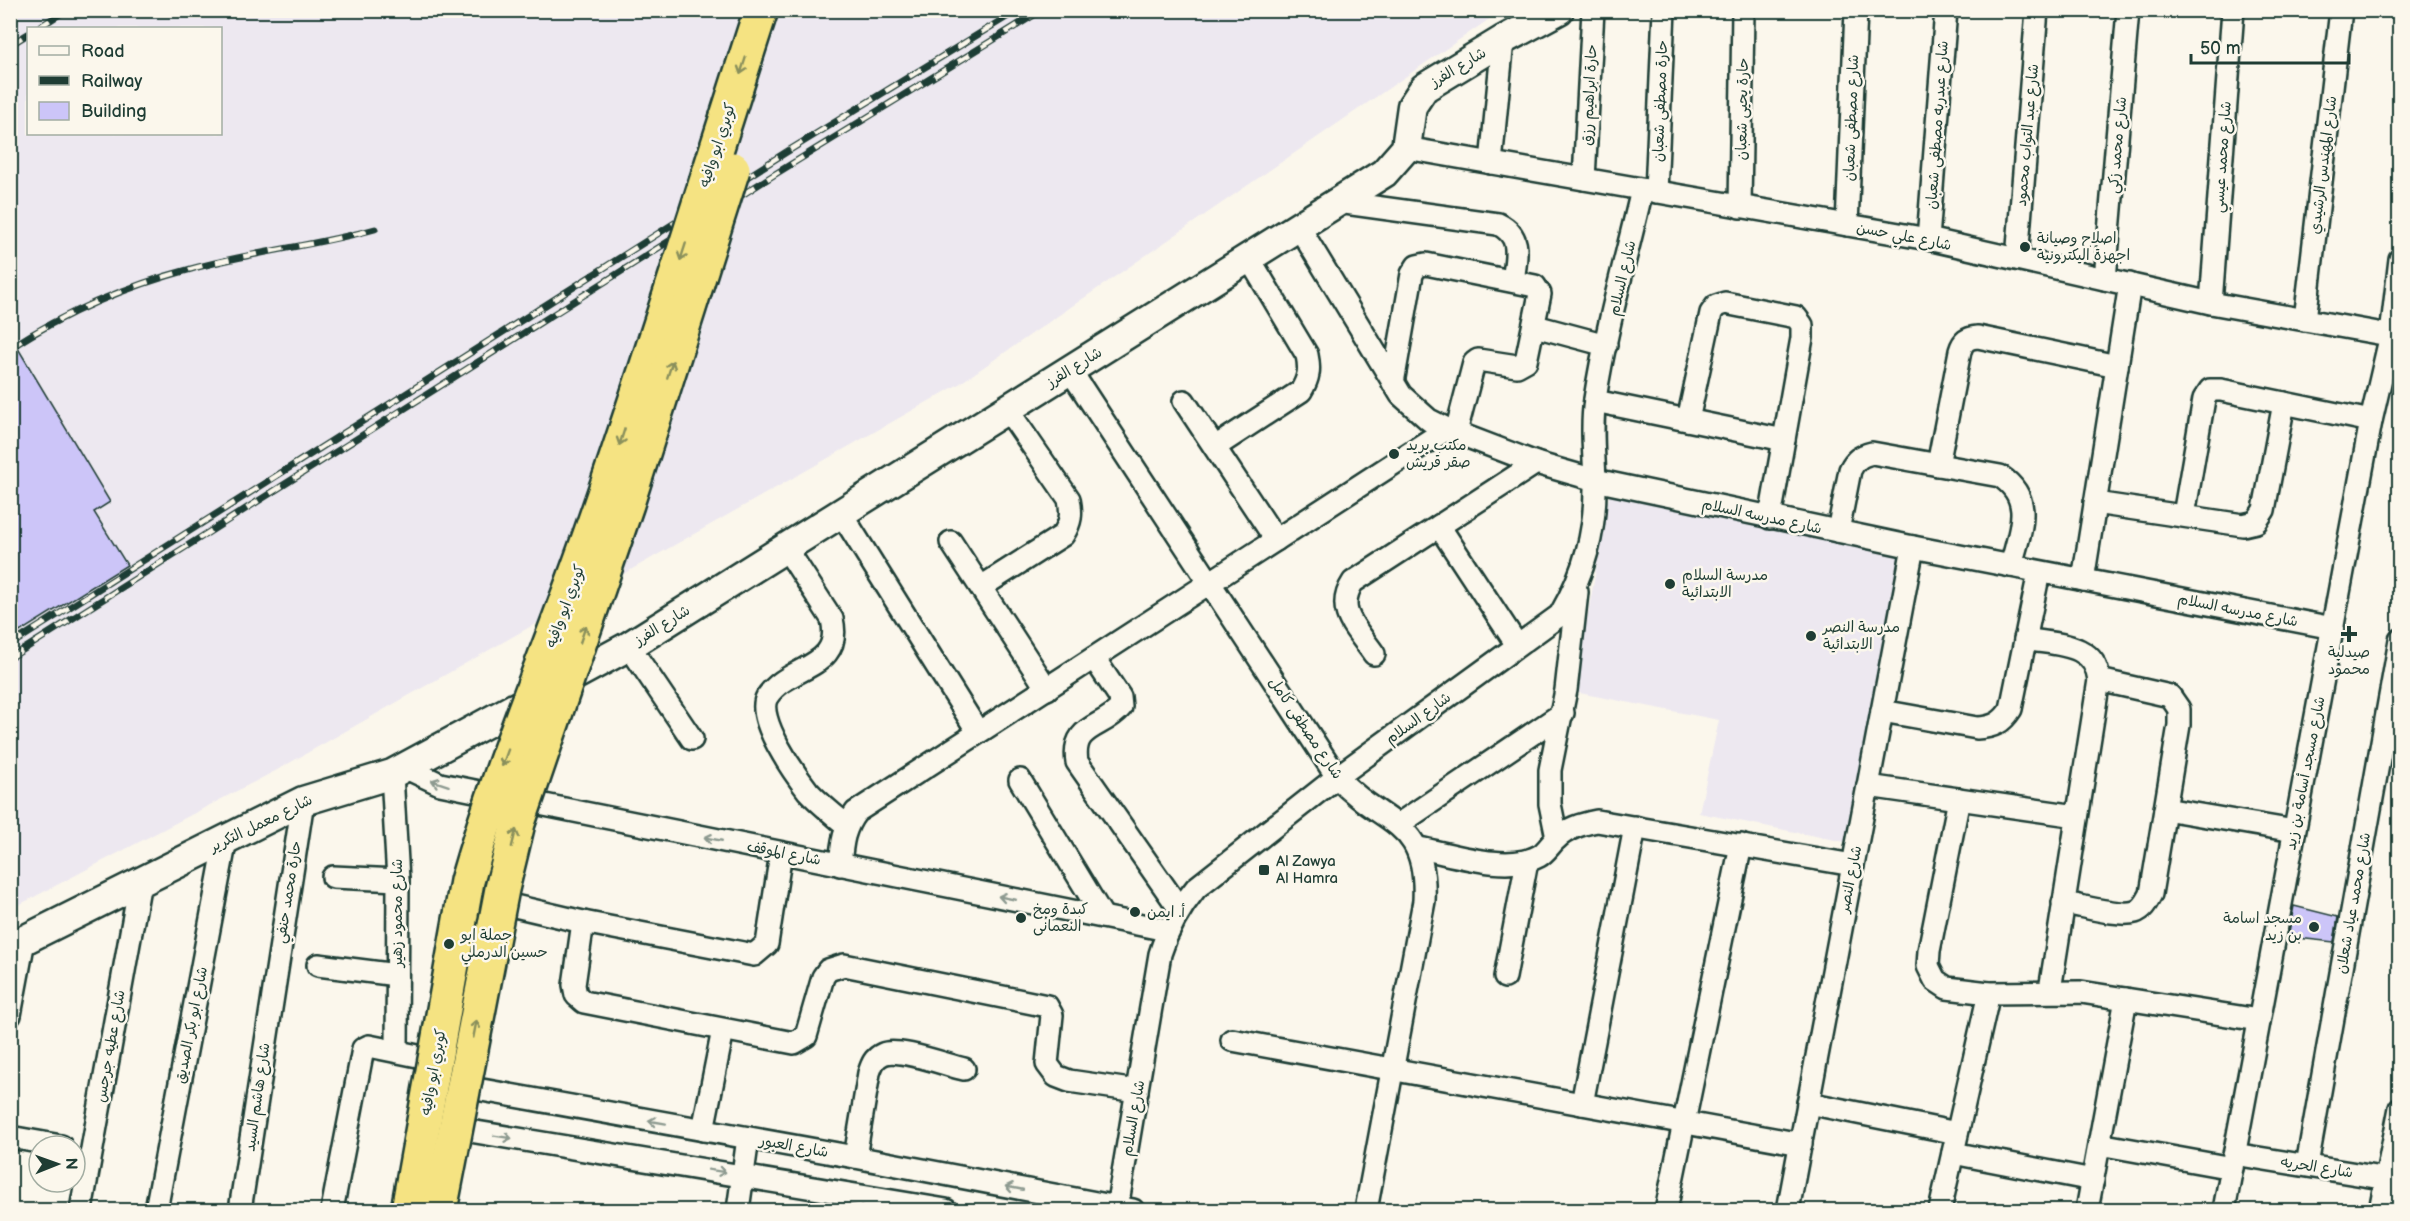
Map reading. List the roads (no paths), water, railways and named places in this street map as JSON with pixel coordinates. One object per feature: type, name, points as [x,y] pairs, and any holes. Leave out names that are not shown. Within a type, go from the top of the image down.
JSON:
[{"type":"main road","name":"كوبري ابو وافيه","points":[[408,1210],[467,881],[479,838],[508,752],[547,657],[593,527],[761,10]]},
{"type":"main road","name":"كوبري ابو وافيه","points":[[440,1210],[502,889],[518,823],[627,504],[784,10]]},
{"type":"street","name":"شارع الفرز","points":[[545,690],[629,646],[1384,173],[1406,148],[1412,106],[1424,88],[1503,40],[1559,10]]},
{"type":"street","name":"حارة ابراهيم رزق","points":[[1584,179],[1593,10]]},
{"type":"street","name":"حارة مصطفى شعبان","points":[[1649,191],[1664,10]]},
{"type":"street","name":"حارة يحيى شعبان","points":[[1740,207],[1743,10]]},
{"type":"street","name":"شارع مصطفى شعبان","points":[[1846,225],[1856,10]]},
{"type":"street","name":"شارع عبدربه مصطفى شعبان","points":[[1928,239],[1946,10]]},
{"type":"street","name":"شارع عبد التواب محمود","points":[[2017,259],[2037,10]]},
{"type":"street","name":"شارع محمد زكي","points":[[2105,279],[2128,10]]},
{"type":"street","name":"شارع محمد عيسي","points":[[2211,303],[2233,10]]},
{"type":"street","name":"شارع المهندس الرشيدي","points":[[2306,320],[2341,10]]},
{"type":"street","points":[[1491,163],[1503,40]]},
{"type":"street","name":"شارع علي حسن","points":[[1406,148],[1928,239],[2211,303],[2395,336]]},
{"type":"street","name":"شارع السلام","points":[[1125,1209],[1137,1091],[1160,954],[1167,930],[1179,908],[1196,888],[1337,777],[1560,615],[1577,585],[1589,553],[1594,519],[1595,480],[1591,439],[1595,401],[1606,345],[1649,191]]},
{"type":"street","points":[[1338,202],[1498,224],[1508,228],[1515,237],[1518,248],[1514,281]]},
{"type":"street","name":"شارع مدرسه السلام","points":[[1299,227],[1393,383],[1414,409],[1451,431],[1536,463],[1595,480],[1913,547],[2332,628]]},
{"type":"street","points":[[1215,447],[1301,391],[1308,380],[1307,355],[1249,258]]},
{"type":"street","name":"شارع مسجد أسامة بن زيد","points":[[2224,1210],[2371,421],[2395,336],[2400,259]]},
{"type":"street","points":[[840,865],[846,825],[862,807],[1210,582],[1451,431],[1474,363],[1478,360],[1511,366],[1522,364],[1528,356],[1538,290],[1531,285],[1514,281],[1426,264],[1417,266],[1412,274],[1393,383]]},
{"type":"street","points":[[2083,580],[2130,284]]},
{"type":"street","points":[[1689,420],[1712,314],[1716,306],[1725,303],[1796,317],[1802,325],[1802,338],[1770,518]]},
{"type":"street","points":[[1534,326],[1606,345]]},
{"type":"street","points":[[1938,465],[1960,351],[1962,343],[1969,338],[2117,366]]},
{"type":"street","name":"شارع مصطفى كامل","points":[[1070,370],[1337,777],[1362,802],[1399,824],[1419,848]]},
{"type":"street","points":[[2184,515],[2206,393],[2215,389],[2371,421]]},
{"type":"street","points":[[1184,401],[1276,540]]},
{"type":"street","points":[[1595,401],[1784,440]]},
{"type":"street","points":[[2095,503],[2250,525],[2262,517],[2284,403]]},
{"type":"street","points":[[981,587],[1063,535],[1070,524],[1072,512],[1069,499],[1007,409]]},
{"type":"street","points":[[1838,531],[1850,470],[1854,461],[1862,455],[1872,453],[2000,477],[2013,485],[2021,498],[2023,514],[2011,566]]},
{"type":"street","points":[[1374,654],[1345,610],[1345,594],[1353,582],[1536,463]]},
{"type":"street","points":[[841,513],[978,732]]},
{"type":"street","points":[[1439,526],[1517,645]]},
{"type":"street","points":[[951,542],[1047,689]]},
{"type":"street","name":"شارع النصر","points":[[1788,1210],[1913,547]]},
{"type":"street","points":[[786,548],[832,619],[835,631],[833,643],[827,654],[774,689],[766,699],[763,712],[766,724],[808,790],[846,825]]},
{"type":"street","points":[[1882,711],[1977,728],[1992,728],[2003,720],[2011,709],[2039,572]]},
{"type":"street","points":[[1557,838],[1550,804],[1550,770],[1563,713],[1577,585]]},
{"type":"street","points":[[2025,639],[2080,650],[2091,656],[2098,667],[2099,680],[2050,990]]},
{"type":"street","name":"شارع محمد عياد شعلان","points":[[2307,1165],[2400,640]]},
{"type":"street","points":[[629,646],[692,739]]},
{"type":"street","points":[[1094,658],[1120,697],[1121,707],[1081,734],[1075,753],[1077,762],[1179,908]]},
{"type":"street","points":[[2063,903],[2124,912],[2136,912],[2145,905],[2151,894],[2180,725],[2179,709],[2169,696],[2099,680]]},
{"type":"street","name":"شارع معمل التكرير","points":[[17,943],[303,801],[398,771],[545,690]]},
{"type":"street","points":[[1399,824],[1563,713]]},
{"type":"street","name":"شارع الموقف","points":[[398,771],[440,784],[1167,930]]},
{"type":"street","name":"شارع محمود زهير","points":[[397,1051],[398,771]]},
{"type":"street","points":[[1020,780],[1103,917]]},
{"type":"street","points":[[1868,786],[2077,816]]},
{"type":"street","points":[[1959,799],[1928,966],[1935,980],[1947,988],[1989,993],[2050,990],[2081,992],[2259,1020]]},
{"type":"street","name":"حارة محمد حنفي","points":[[273,984],[303,801]]},
{"type":"street","points":[[2165,809],[2294,831]]},
{"type":"street","points":[[1366,1210],[1424,901],[1424,865],[1419,848],[1505,864],[1527,861],[1541,856],[1557,838],[1575,826],[1598,820],[1853,864]]},
{"type":"street","points":[[1582,1104],[1635,827]]},
{"type":"street","name":"شارع ابو بكر الصديق","points":[[156,1210],[226,839]]},
{"type":"street","points":[[1666,1210],[1741,845]]},
{"type":"street","points":[[486,899],[583,922],[754,955],[762,951],[767,944],[781,853]]},
{"type":"street","points":[[1505,977],[1527,861]]},
{"type":"street","points":[[333,877],[398,880]]},
{"type":"street","name":"شارع عطيه جرجس","points":[[86,1134],[140,882]]},
{"type":"street","points":[[583,922],[574,985],[576,995],[584,1002],[787,1043],[801,1041],[809,1030],[823,977],[828,970],[844,965],[1037,1002],[1047,1006],[1052,1015],[1047,1064],[1056,1076],[1069,1081],[1137,1091]]},
{"type":"street","points":[[10,1015],[17,943]]},
{"type":"street","points":[[318,965],[397,975]]},
{"type":"street","name":"شارع هاشم السيد","points":[[240,1210],[273,984]]},
{"type":"street","points":[[1940,1210],[1989,993]]},
{"type":"street","points":[[2087,1210],[2127,999]]},
{"type":"street","points":[[703,1130],[723,1030]]},
{"type":"street","points":[[1232,1040],[1801,1144]]},
{"type":"street","points":[[332,1210],[363,1049],[369,1046],[458,1064]]},
{"type":"street","points":[[855,1157],[869,1073],[874,1060],[885,1053],[898,1052],[964,1069]]},
{"type":"street","name":"شارع العبور","points":[[454,1085],[855,1157],[1125,1209]]},
{"type":"street","points":[[1808,1103],[2092,1180]]},
{"type":"street","points":[[2380,1210],[2393,1180],[2400,1108]]},
{"type":"street","points":[[446,1128],[946,1210]]},
{"type":"street","points":[[10,1137],[27,1140]]},
{"type":"street","points":[[738,1210],[748,1138]]},
{"type":"street","name":"شارع الحريه","points":[[2099,1144],[2233,1161],[2307,1165],[2393,1180]]},
{"type":"street","name":"شارع عطيه جرجس","points":[[81,1210],[82,1194]]},
{"type":"railway","points":[[40,27],[66,10]]},
{"type":"railway","points":[[10,645],[788,151],[1018,10]]},
{"type":"railway","points":[[10,658],[772,176],[1042,10]]},
{"type":"railway","points":[[10,45],[27,35]]},
{"type":"railway","points":[[10,348],[75,312],[144,283],[214,263],[375,229]]},
{"type":"place","name":"اصلاح وصيانة اجهزة اليكترونية","points":[[2025,247]]},
{"type":"place","name":"مكتب بريد صقر قريش","points":[[1394,454]]},
{"type":"place","name":"مدرسة السلام الابتدائية","points":[[1670,584]]},
{"type":"place","name":"صيدلية محمود","points":[[2349,634]]},
{"type":"place","name":"مدرسة النصر الابتدائية","points":[[1811,636]]},
{"type":"place","name":"Al Zawya Al Hamra","points":[[1264,870]]},
{"type":"place","name":"أ. ايمن","points":[[1135,912]]},
{"type":"place","name":"كبدة ومخ النعمانى","points":[[1021,918]]},
{"type":"place","name":"مسجد اسامة بن زيد","points":[[2314,927]]},
{"type":"place","name":"جملة ابو حسين الدرملي","points":[[449,944]]}]
